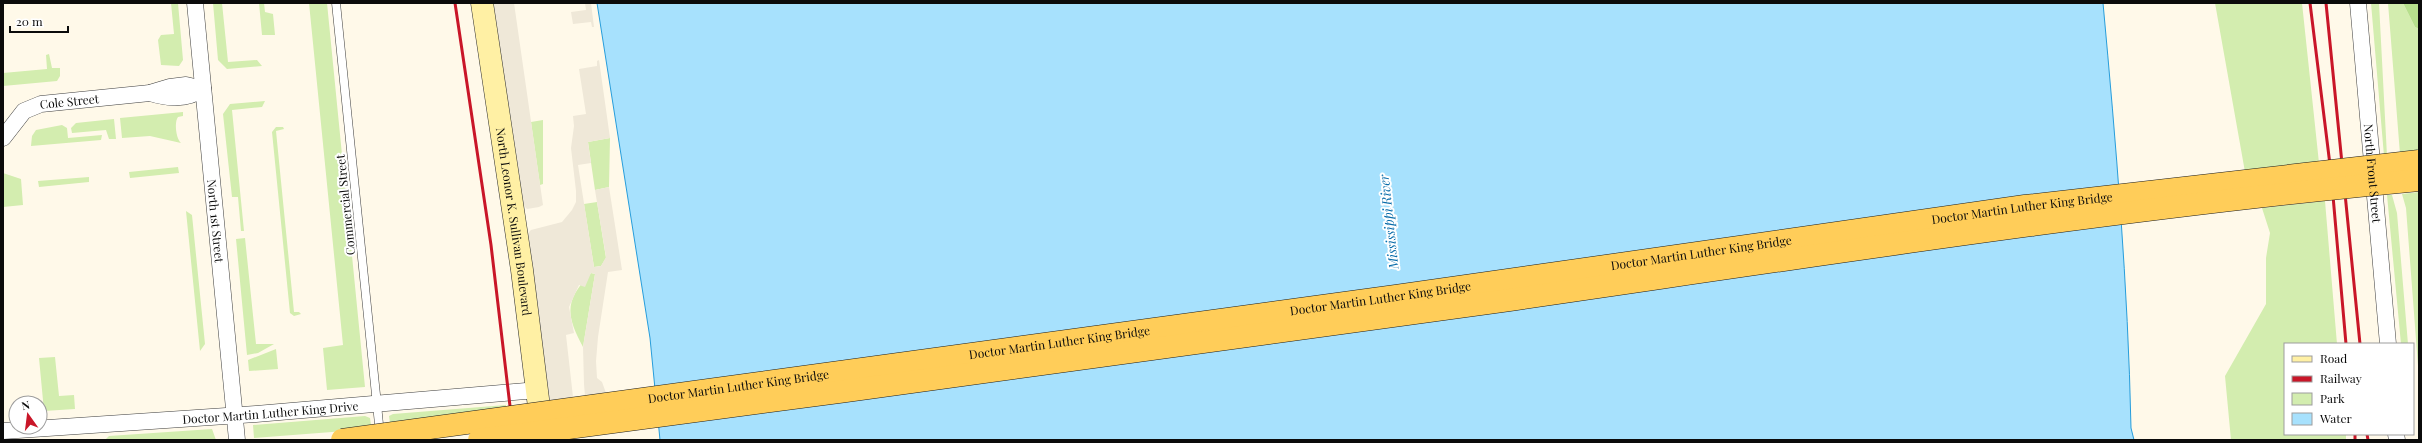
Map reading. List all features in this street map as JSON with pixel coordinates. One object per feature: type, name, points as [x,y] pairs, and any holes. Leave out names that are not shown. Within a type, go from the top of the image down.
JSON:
[{"type":"main road","name":"Doctor Martin Luther King Bridge","points":[[342,440],[1380,298],[2025,206],[2419,161]]},
{"type":"main road","name":"Doctor Martin Luther King Bridge","points":[[479,440],[1398,316],[2035,225],[2257,196],[2419,180]]},
{"type":"street","name":"North 1st Street","points":[[194,3],[237,440]]},
{"type":"street","name":"North Leonor K. Sullivan Boulevard","points":[[482,3],[538,390],[543,440]]},
{"type":"street","name":"North Front Street","points":[[2358,3],[2388,343]]},
{"type":"street","name":"Cole Street","points":[[3,138],[24,112],[41,104],[150,93],[171,98],[187,97],[203,89]]},
{"type":"street","name":"Doctor Martin Luther King Drive","points":[[3,431],[235,416],[538,390]]},
{"type":"lane","name":"Commercial Street","points":[[336,3],[381,440]]},
{"type":"green space","points":[[171,3],[178,3],[183,60],[179,66],[161,65],[158,40],[161,35],[174,34]]},
{"type":"green space","points":[[213,3],[222,3],[228,62],[257,60],[262,66],[227,69],[218,60]]},
{"type":"green space","points":[[259,3],[264,3],[265,12],[273,14],[275,35],[262,35]]},
{"type":"green space","points":[[309,3],[327,3],[365,387],[327,390],[323,348],[343,345]]},
{"type":"green space","points":[[2215,3],[2302,3],[2319,163],[2245,172]]},
{"type":"green space","points":[[2371,3],[2379,3],[2387,156],[2384,156]]},
{"type":"green space","points":[[2388,3],[2403,3],[2415,27],[2419,29],[2419,153],[2400,154]]},
{"type":"green space","points":[[2403,3],[2419,3],[2419,29],[2415,27]]},
{"type":"green space","points":[[49,54],[52,68],[60,68],[60,76],[57,81],[3,86],[3,73],[47,69],[46,55]]},
{"type":"green space","points":[[265,101],[262,107],[232,110],[244,231],[241,231],[238,197],[232,197],[223,114],[230,104]]},
{"type":"green space","points":[[183,112],[183,116],[178,117],[176,123],[177,134],[181,143],[150,136],[122,138],[120,118]]},
{"type":"green space","points":[[114,119],[116,139],[109,139],[106,130],[72,133],[71,128],[76,123]]},
{"type":"green space","points":[[543,120],[543,184],[540,185],[531,122]]},
{"type":"green space","points":[[62,125],[67,128],[68,138],[102,135],[101,140],[31,146],[32,136],[36,130]]},
{"type":"green space","points":[[276,127],[283,127],[284,129],[276,131],[294,312],[299,312],[301,314],[294,316],[290,313],[272,132]]},
{"type":"green space","points":[[610,138],[609,187],[595,190],[588,142]]},
{"type":"green space","points":[[178,167],[179,173],[130,178],[129,172]]},
{"type":"green space","points":[[3,173],[21,179],[23,205],[3,207]]},
{"type":"green space","points":[[89,177],[89,182],[39,187],[38,181]]},
{"type":"green space","points":[[2419,192],[2419,379],[2406,208],[2402,194]]},
{"type":"green space","points":[[2387,195],[2392,195],[2397,213],[2408,343],[2401,343]]},
{"type":"green space","points":[[2325,201],[2337,343],[2284,343],[2284,435],[2346,435],[2346,440],[2231,440],[2225,376],[2266,304],[2266,258],[2270,233],[2262,208]]},
{"type":"green space","points":[[597,202],[606,258],[601,266],[594,267],[584,204]]},
{"type":"green space","points":[[186,211],[192,215],[205,344],[200,351]]},
{"type":"green space","points":[[245,238],[256,344],[274,344],[258,353],[247,355],[236,239]]},
{"type":"green space","points":[[591,273],[595,274],[583,347],[573,326],[570,308],[576,292]]},
{"type":"green space","points":[[276,349],[278,369],[249,371],[248,360]]},
{"type":"green space","points":[[55,357],[59,396],[74,395],[75,409],[48,411],[48,395],[42,395],[39,358]]},
{"type":"green space","points":[[506,405],[506,407],[390,423],[389,416],[393,414]]},
{"type":"green space","points":[[365,416],[370,418],[371,425],[345,431],[254,438],[253,425]]},
{"type":"green space","points":[[212,429],[216,440],[105,440],[109,436]]},
{"type":"shaded area","points":[[493,3],[514,3],[543,205],[539,207],[527,209],[523,205]]},
{"type":"shaded area","points":[[585,3],[591,3],[594,27],[592,27],[591,22],[573,24],[571,12],[586,10]]},
{"type":"shaded area","points":[[599,60],[610,138],[588,142],[591,163],[578,165],[594,267],[601,266],[606,257],[595,190],[609,187],[622,270],[608,272],[598,337],[596,361],[597,378],[602,382],[606,393],[585,396],[583,347],[595,274],[591,273],[585,287],[579,285],[569,307],[574,333],[566,335],[573,397],[550,401],[527,234],[531,230],[562,222],[572,210],[576,202],[571,148],[574,126],[573,116],[586,114],[579,69],[597,66],[597,61]]},
{"type":"water","name":"Mississippi River","points":[[597,3],[2103,3],[2121,215],[2131,428],[2134,440],[660,440],[650,338]]},
{"type":"railway","points":[[455,3],[491,245],[514,440]]},
{"type":"railway","points":[[2310,3],[2331,173],[2346,343]]},
{"type":"railway","points":[[2326,3],[2360,343]]},
{"type":"railway","points":[[2355,435],[2355,440]]},
{"type":"railway","points":[[2367,435],[2368,440]]}]
